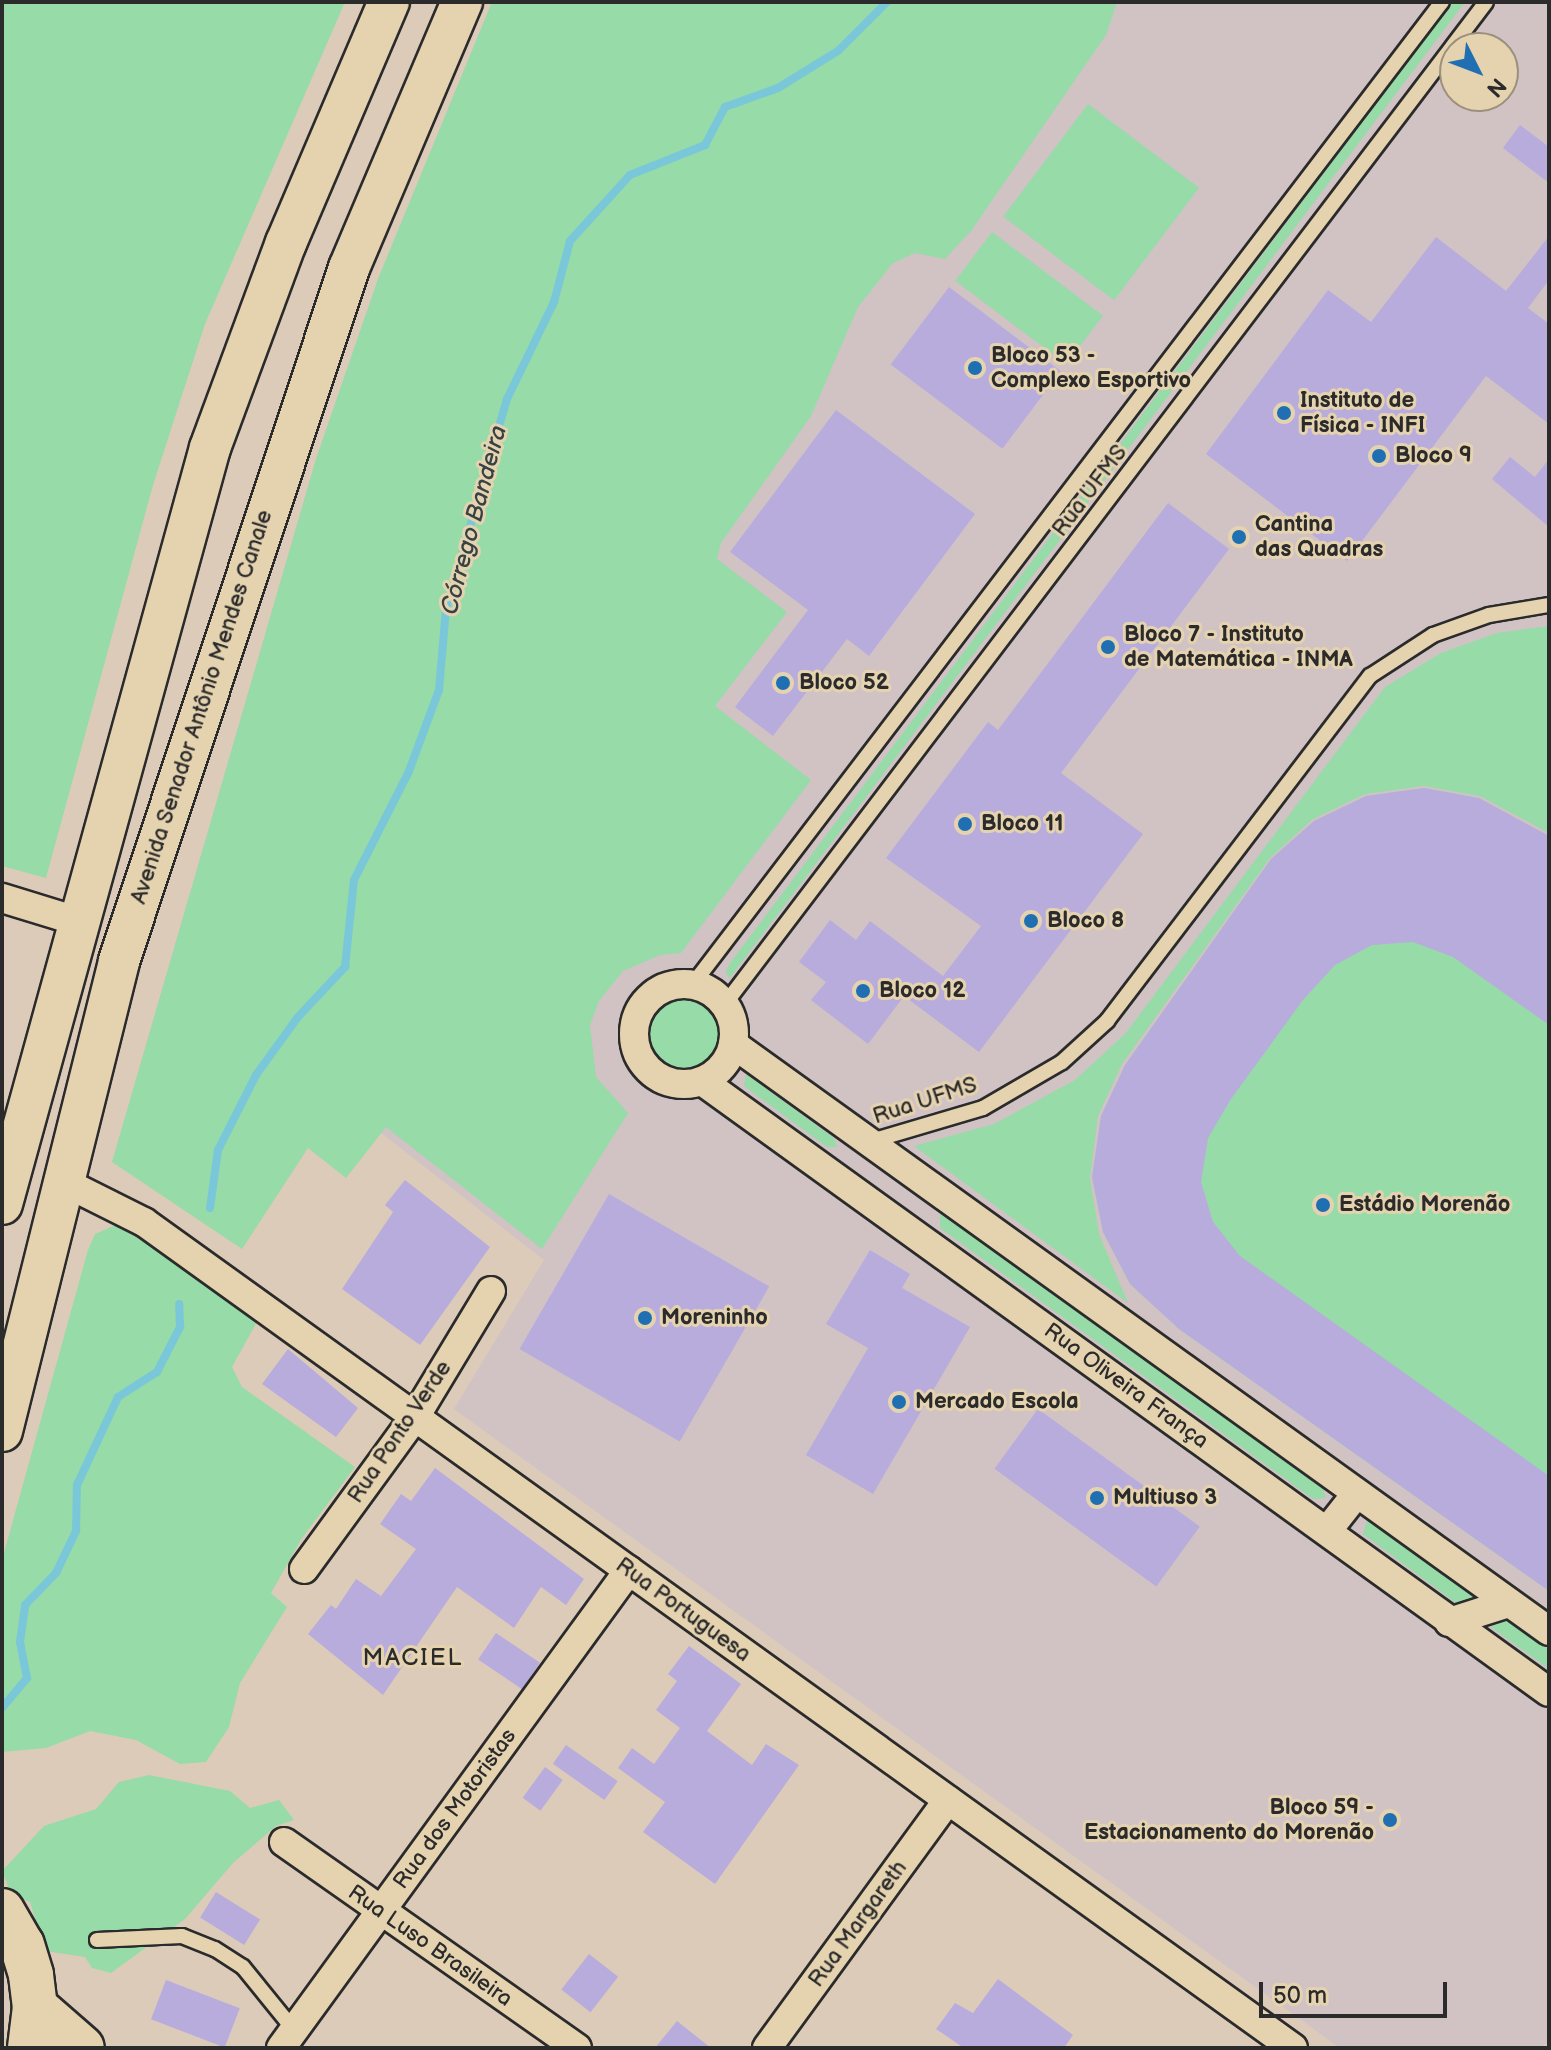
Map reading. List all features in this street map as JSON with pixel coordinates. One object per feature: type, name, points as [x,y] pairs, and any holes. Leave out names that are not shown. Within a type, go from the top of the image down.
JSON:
[{"type":"main road","points":[[2,1204],[210,448],[286,243],[389,2]]},
{"type":"main road","name":"Avenida Senador Antônio Mendes Canale","points":[[2,1431],[119,961],[349,268],[462,2]]},
{"type":"main road","points":[[80,922],[115,937],[119,961]]},
{"type":"main road","points":[[44,1056],[41,1160],[66,1183]]},
{"type":"main road","points":[[2,1911],[22,1945],[32,2028],[82,2048]]},
{"type":"street","points":[[2,898],[80,922]]},
{"type":"street","points":[[693,984],[725,1004],[732,1018],[733,1044],[725,1063],[702,1081],[671,1083],[656,1076],[636,1051],[633,1035],[639,1012],[654,993],[668,985],[693,984]]},
{"type":"street","points":[[733,1044],[1549,1631]]},
{"type":"street","name":"Rua Oliveira França","points":[[702,1081],[844,1180],[1549,1692]]},
{"type":"street","points":[[844,1180],[868,1142]]},
{"type":"street","name":"Rua Portuguesa","points":[[66,1183],[144,1222],[1293,2048]]},
{"type":"street","name":"Rua Ponto Verde","points":[[304,1569],[415,1417],[491,1291]]},
{"type":"street","points":[[1327,1531],[1357,1493]]},
{"type":"street","name":"Rua dos Motoristas","points":[[288,2039],[629,1570]]},
{"type":"street","points":[[1449,1622],[1509,1603]]},
{"type":"street","name":"Rua Margareth","points":[[767,2048],[948,1800]]},
{"type":"street","name":"Rua Luso Brasileira","points":[[284,1842],[577,2048]]},
{"type":"lane","name":"Rua UFMS","points":[[693,984],[1442,2]]},
{"type":"lane","name":"Rua UFMS","points":[[725,1004],[1486,2]]},
{"type":"lane","name":"Rua UFMS","points":[[868,1142],[983,1108],[1062,1062],[1107,1021],[1370,676],[1433,635],[1489,615],[1549,605]]},
{"type":"lane","points":[[97,1940],[182,1936],[215,1949],[243,1967],[288,2039]]},
{"type":"shaded area","points":[[492,2],[1549,2],[1549,2043],[1539,2048],[1340,2048],[454,1409],[544,1260],[339,1100],[112,1162],[316,459],[378,279]]},
{"type":"green space","points":[[2,2],[345,2],[205,324],[153,485],[46,878],[2,866]]},
{"type":"green space","points":[[492,2],[1117,2],[1106,35],[971,231],[945,259],[915,253],[893,263],[858,307],[811,416],[721,543],[717,559],[787,612],[715,706],[811,780],[681,953],[660,955],[623,971],[599,1001],[590,1025],[596,1077],[628,1113],[542,1249],[386,1127],[346,1178],[308,1148],[242,1249],[112,1162],[316,459],[378,279]]},
{"type":"green space","points":[[1452,2],[1465,2],[1442,32],[1439,32],[1439,37],[729,979],[726,971]]},
{"type":"green space","points":[[1088,104],[1199,188],[1114,300],[1003,217]]},
{"type":"green space","points":[[992,232],[1103,316],[1066,364],[955,281]]},
{"type":"green space","points":[[1549,626],[1549,833],[1480,796],[1424,786],[1365,794],[1313,819],[1270,858],[1122,1064],[1098,1116],[1090,1178],[1099,1234],[1128,1303],[914,1146],[994,1124],[1075,1080],[1125,1034],[1385,687],[1441,653],[1497,633]]},
{"type":"green space","name":"Estádio Morenão","points":[[1424,788],[1479,798],[1549,836],[1549,1591],[1179,1329],[1130,1284],[1103,1232],[1092,1177],[1101,1116],[1125,1065],[1271,859],[1314,821],[1366,796]]},
{"type":"green space","points":[[684,997],[699,1000],[711,1008],[719,1020],[722,1035],[719,1050],[711,1062],[699,1070],[684,1073],[669,1070],[657,1062],[649,1050],[646,1035],[649,1020],[657,1008],[669,1000]]},
{"type":"green space","points":[[746,1074],[834,1138],[837,1147],[827,1147],[744,1086]]},
{"type":"green space","points":[[940,1210],[1322,1486],[1326,1498],[1313,1499],[940,1228]]},
{"type":"green space","points":[[118,1224],[146,1238],[259,1318],[232,1367],[242,1387],[355,1467],[302,1538],[271,1593],[287,1607],[240,1683],[229,1727],[206,1762],[180,1764],[136,1740],[90,1731],[46,1748],[2,1752],[2,1560],[88,1250],[95,1234]]},
{"type":"green space","points":[[1367,1520],[1374,1521],[1485,1602],[1460,1606],[1363,1534]]},
{"type":"green space","points":[[1502,1615],[1549,1649],[1549,1669],[1481,1620]]},
{"type":"green space","points":[[149,1775],[230,1791],[250,1808],[279,1800],[294,1820],[276,1826],[233,1863],[185,1919],[111,1973],[92,1968],[85,1957],[45,1951],[30,1902],[12,1896],[2,1871],[44,1826],[96,1809],[119,1782]]},
{"type":"building","points":[[1520,125],[1549,147],[1549,183],[1503,148]]},
{"type":"building","points":[[1549,236],[1549,280],[1528,308],[1549,324],[1549,424],[1486,376],[1347,561],[1206,454],[1328,290],[1371,322],[1436,237],[1506,291]]},
{"type":"building","name":"Bloco 53 - Complexo Esportivo","points":[[949,287],[1061,371],[1002,449],[891,364]]},
{"type":"building","points":[[836,410],[975,514],[869,656],[847,639],[773,736],[735,707],[808,610],[730,552]]},
{"type":"building","points":[[1510,457],[1535,477],[1549,459],[1549,527],[1492,479]]},
{"type":"building","points":[[1168,503],[1229,549],[1061,773],[1143,834],[979,1052],[904,996],[868,1044],[811,1000],[826,982],[799,962],[830,920],[856,940],[870,921],[943,976],[981,926],[886,858],[988,722],[998,730]]},
{"type":"building","points":[[1424,788],[1479,798],[1549,836],[1549,1025],[1453,957],[1413,942],[1372,945],[1335,965],[1303,1000],[1231,1099],[1208,1138],[1201,1182],[1213,1222],[1240,1256],[1549,1476],[1549,1591],[1179,1329],[1130,1284],[1103,1232],[1092,1177],[1101,1116],[1125,1065],[1271,859],[1314,821],[1366,796]]},
{"type":"building","points":[[405,1180],[490,1247],[420,1345],[342,1289],[393,1212],[385,1205]]},
{"type":"building","name":"Moreninho","points":[[609,1194],[769,1286],[680,1442],[520,1349]]},
{"type":"building","points":[[870,1250],[910,1274],[902,1288],[970,1327],[873,1494],[806,1455],[868,1348],[826,1324]]},
{"type":"building","points":[[288,1349],[358,1408],[336,1437],[262,1384]]},
{"type":"building","name":"Multiuso 3","points":[[1038,1409],[1200,1527],[1156,1586],[995,1469]]},
{"type":"building","points":[[435,1468],[584,1579],[566,1605],[541,1587],[514,1628],[457,1587],[383,1695],[308,1634],[331,1605],[336,1609],[356,1579],[381,1596],[416,1549],[380,1524],[401,1494],[411,1501]]},
{"type":"building","points":[[496,1633],[540,1663],[522,1689],[478,1660]]},
{"type":"building","points":[[689,1646],[741,1684],[707,1731],[752,1765],[766,1744],[799,1765],[715,1884],[643,1832],[665,1802],[618,1768],[632,1748],[654,1764],[680,1728],[656,1710],[677,1681],[668,1674]]},
{"type":"building","points":[[566,1745],[618,1781],[604,1800],[553,1764]]},
{"type":"building","points":[[545,1767],[563,1780],[540,1811],[523,1798]]},
{"type":"building","points":[[216,1892],[260,1920],[244,1945],[200,1917]]},
{"type":"building","points":[[589,1954],[618,1977],[590,2012],[561,1989]]},
{"type":"building","points":[[998,1979],[1073,2035],[1064,2048],[964,2048],[936,2029],[955,2003],[973,2013]]},
{"type":"building","points":[[166,1980],[240,2008],[225,2048],[151,2019]]},
{"type":"building","points":[[677,2021],[711,2048],[655,2048]]},
{"type":"waterway","name":"Córrego Bandeira","points":[[210,1208],[218,1150],[256,1075],[298,1017],[345,967],[354,880],[409,771],[439,690],[446,609],[507,399],[554,302],[570,241],[630,175],[705,145],[725,107],[778,88],[838,51],[887,2]]},
{"type":"waterway","name":"Córrego Bandeira","points":[[2,1708],[27,1678],[20,1642],[25,1605],[56,1573],[76,1531],[77,1485],[118,1397],[157,1372],[180,1327],[179,1304]]},
{"type":"place","name":"Bloco 53 - Complexo Esportivo","points":[[975,368]]},
{"type":"place","name":"Instituto de Física - INFI","points":[[1284,413]]},
{"type":"place","name":"Bloco 9","points":[[1379,456]]},
{"type":"place","name":"Cantina das Quadras","points":[[1239,537]]},
{"type":"place","name":"Bloco 7 - Instituto de Matemática - INMA","points":[[1108,647]]},
{"type":"place","name":"Bloco 52","points":[[783,683]]},
{"type":"place","name":"Bloco 11","points":[[965,824]]},
{"type":"place","name":"Bloco 8","points":[[1031,921]]},
{"type":"place","name":"Bloco 12","points":[[863,991]]},
{"type":"place","name":"Estádio Morenão","points":[[1323,1205]]},
{"type":"place","name":"Moreninho","points":[[645,1318]]},
{"type":"place","name":"Mercado Escola","points":[[899,1402]]},
{"type":"place","name":"Multiuso 3","points":[[1097,1498]]},
{"type":"place","name":"Bloco 59 - Estacionamento do Morenão","points":[[1390,1820]]},
{"type":"district","name":"MACIEL","points":[[413,1658]]}]
